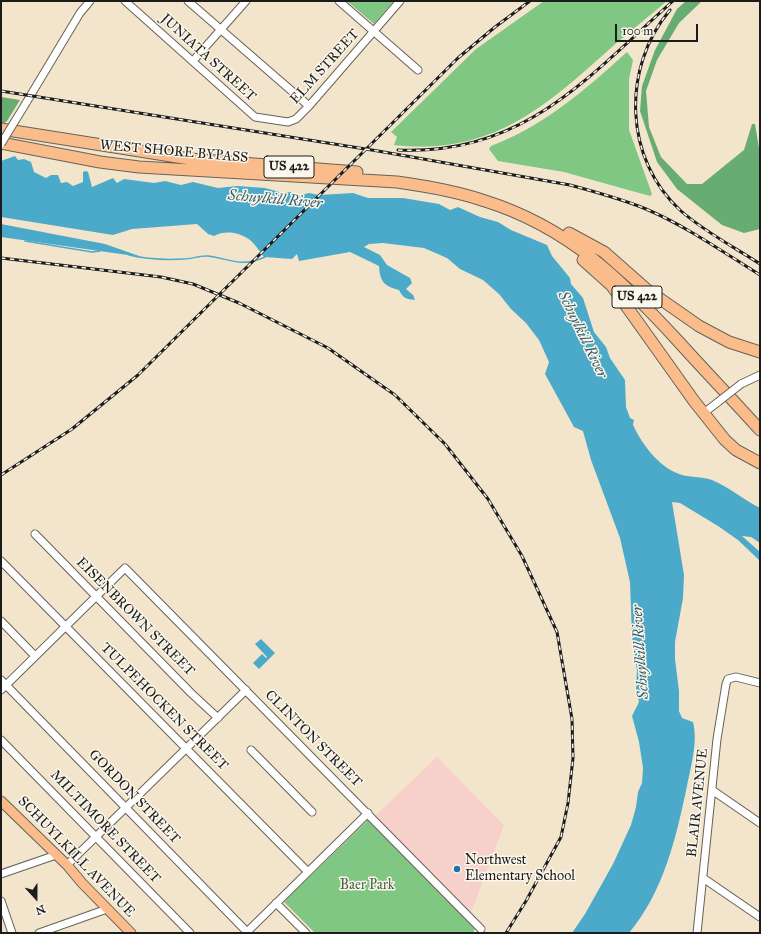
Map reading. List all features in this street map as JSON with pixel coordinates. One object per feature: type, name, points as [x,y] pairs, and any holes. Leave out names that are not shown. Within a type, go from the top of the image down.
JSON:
[{"type":"highway","name":"WEST SHORE BYPASS","points":[[1,129],[190,160],[388,175],[438,181],[488,195],[536,214],[591,247],[629,280],[760,418]]},
{"type":"highway","name":"WEST SHORE BYPASS","points":[[1,144],[100,162],[139,167],[396,182],[437,188],[485,201],[518,214],[559,235],[609,270],[646,306],[760,430]]},
{"type":"highway","points":[[485,201],[562,244],[604,277],[622,299],[694,401],[705,412],[731,446],[760,462]]},
{"type":"highway","points":[[569,233],[604,252],[646,289],[699,326],[729,342],[760,352]]},
{"type":"main road","name":"SCHUYLKILL AVENUE","points":[[1,801],[67,865],[131,933]]},
{"type":"street","points":[[1,144],[80,13],[90,1]]},
{"type":"street","name":"JUNIATA STREET","points":[[125,1],[255,117]]},
{"type":"street","points":[[188,1],[309,106]]},
{"type":"street","points":[[193,61],[246,1]]},
{"type":"street","points":[[338,1],[418,70]]},
{"type":"street","name":"ELM STREET","points":[[255,117],[288,122],[296,119],[374,32],[399,1]]},
{"type":"street","points":[[705,412],[742,384],[760,375]]},
{"type":"street","name":"EISENBROWN STREET","points":[[35,534],[218,718]]},
{"type":"street","name":"TULPEHOCKEN STREET","points":[[1,561],[308,872]]},
{"type":"street","name":"CLINTON STREET","points":[[96,596],[125,568],[481,929]]},
{"type":"street","points":[[3,685],[96,596]]},
{"type":"street","points":[[1,621],[35,656]]},
{"type":"street","name":"BLAIR AVENUE","points":[[697,933],[717,739],[726,684],[731,678],[736,677],[760,683]]},
{"type":"street","name":"GORDON STREET","points":[[3,685],[126,808],[247,933]]},
{"type":"street","points":[[67,865],[246,690]]},
{"type":"street","name":"MILTIMORE STREET","points":[[1,740],[190,933]]},
{"type":"street","points":[[251,750],[312,812]]},
{"type":"street","points":[[712,790],[760,823]]},
{"type":"street","points":[[247,933],[368,813]]},
{"type":"street","points":[[1,874],[56,855]]},
{"type":"street","points":[[703,878],[760,917]]},
{"type":"street","points":[[1,901],[12,933]]},
{"type":"street","points":[[276,903],[306,933]]},
{"type":"street","points":[[39,933],[107,909]]},
{"type":"shaded area","name":"Northwest Elementary School","points":[[437,757],[504,825],[471,913],[375,816]]},
{"type":"green space","points":[[347,1],[394,1],[374,24]]},
{"type":"green space","points":[[544,1],[667,1],[564,89],[540,107],[515,122],[488,135],[460,143],[429,146],[394,145],[397,137],[391,132],[476,49]]},
{"type":"green space","points":[[686,1],[702,1],[679,23],[657,60],[646,91],[649,127],[661,157],[687,184],[702,184],[744,150],[752,124],[755,124],[760,154],[760,229],[744,233],[722,225],[677,189],[657,162],[640,111],[642,86],[655,50],[677,9]]},
{"type":"green space","points":[[627,52],[633,60],[629,79],[629,130],[652,194],[650,196],[564,172],[498,161],[489,149],[491,146],[529,128],[563,106]]},
{"type":"green space","points":[[1,97],[20,100],[7,121],[3,124],[1,124]]},
{"type":"green space","name":"Baer Park","points":[[369,819],[475,928],[473,933],[315,933],[284,902]]},
{"type":"water","name":"Schuylkill River","points":[[15,156],[18,160],[24,159],[31,162],[34,172],[46,178],[51,175],[58,175],[61,183],[67,182],[73,186],[83,182],[83,172],[86,171],[88,172],[92,187],[113,178],[117,183],[124,179],[154,183],[165,181],[181,185],[193,182],[218,188],[237,186],[265,188],[283,193],[291,192],[298,196],[309,193],[319,195],[353,193],[368,198],[403,198],[439,204],[450,210],[458,207],[480,217],[498,222],[511,230],[547,245],[552,256],[570,278],[571,284],[583,298],[594,332],[606,347],[610,358],[625,380],[626,407],[630,418],[634,420],[633,425],[646,447],[664,466],[671,470],[691,477],[712,480],[760,508],[760,543],[751,537],[742,536],[760,552],[760,561],[738,540],[718,526],[680,503],[672,502],[684,575],[683,598],[675,642],[679,711],[682,718],[693,722],[695,738],[692,762],[683,806],[667,863],[651,900],[629,933],[572,933],[585,914],[613,864],[631,825],[638,792],[642,783],[643,768],[639,742],[632,716],[639,702],[636,689],[637,670],[632,637],[630,582],[620,538],[591,460],[583,431],[574,427],[545,374],[549,362],[539,340],[526,323],[511,309],[499,294],[483,280],[460,269],[447,258],[424,248],[383,243],[369,244],[364,247],[380,255],[387,265],[410,278],[412,283],[406,289],[413,295],[415,300],[405,298],[399,290],[386,285],[380,276],[379,266],[350,252],[299,261],[297,254],[292,259],[264,257],[254,244],[246,237],[232,233],[223,233],[214,236],[208,234],[197,224],[132,229],[113,235],[1,217],[1,161]]},
{"type":"water","points":[[1,224],[105,244],[142,257],[1,237]]},
{"type":"water","points":[[261,639],[275,653],[259,669],[253,663],[262,654],[266,658],[267,657],[255,644]]},
{"type":"waterway","points":[[25,241],[92,252],[100,251]]},
{"type":"waterway","points":[[129,255],[170,259],[187,259],[208,256],[236,262],[249,262],[265,257]]},
{"type":"railway","points":[[1,475],[72,429],[138,375],[458,58],[495,27],[530,1]]},
{"type":"railway","points":[[398,150],[442,148],[482,140],[518,126],[550,106],[582,83],[673,1]]},
{"type":"railway","points":[[670,10],[654,33],[643,59],[637,86],[636,113],[640,140],[648,166],[662,190],[690,219],[760,264]]},
{"type":"railway","points":[[1,91],[378,151],[570,185],[628,202],[661,216],[704,240],[760,275]]},
{"type":"railway","points":[[1,258],[161,277],[193,284],[239,303],[328,348],[395,395],[445,444],[488,499],[522,556],[557,632],[572,719],[573,758],[568,803],[561,837],[526,901],[506,933]]},
{"type":"place","name":"Northwest Elementary School","points":[[457,869]]}]
